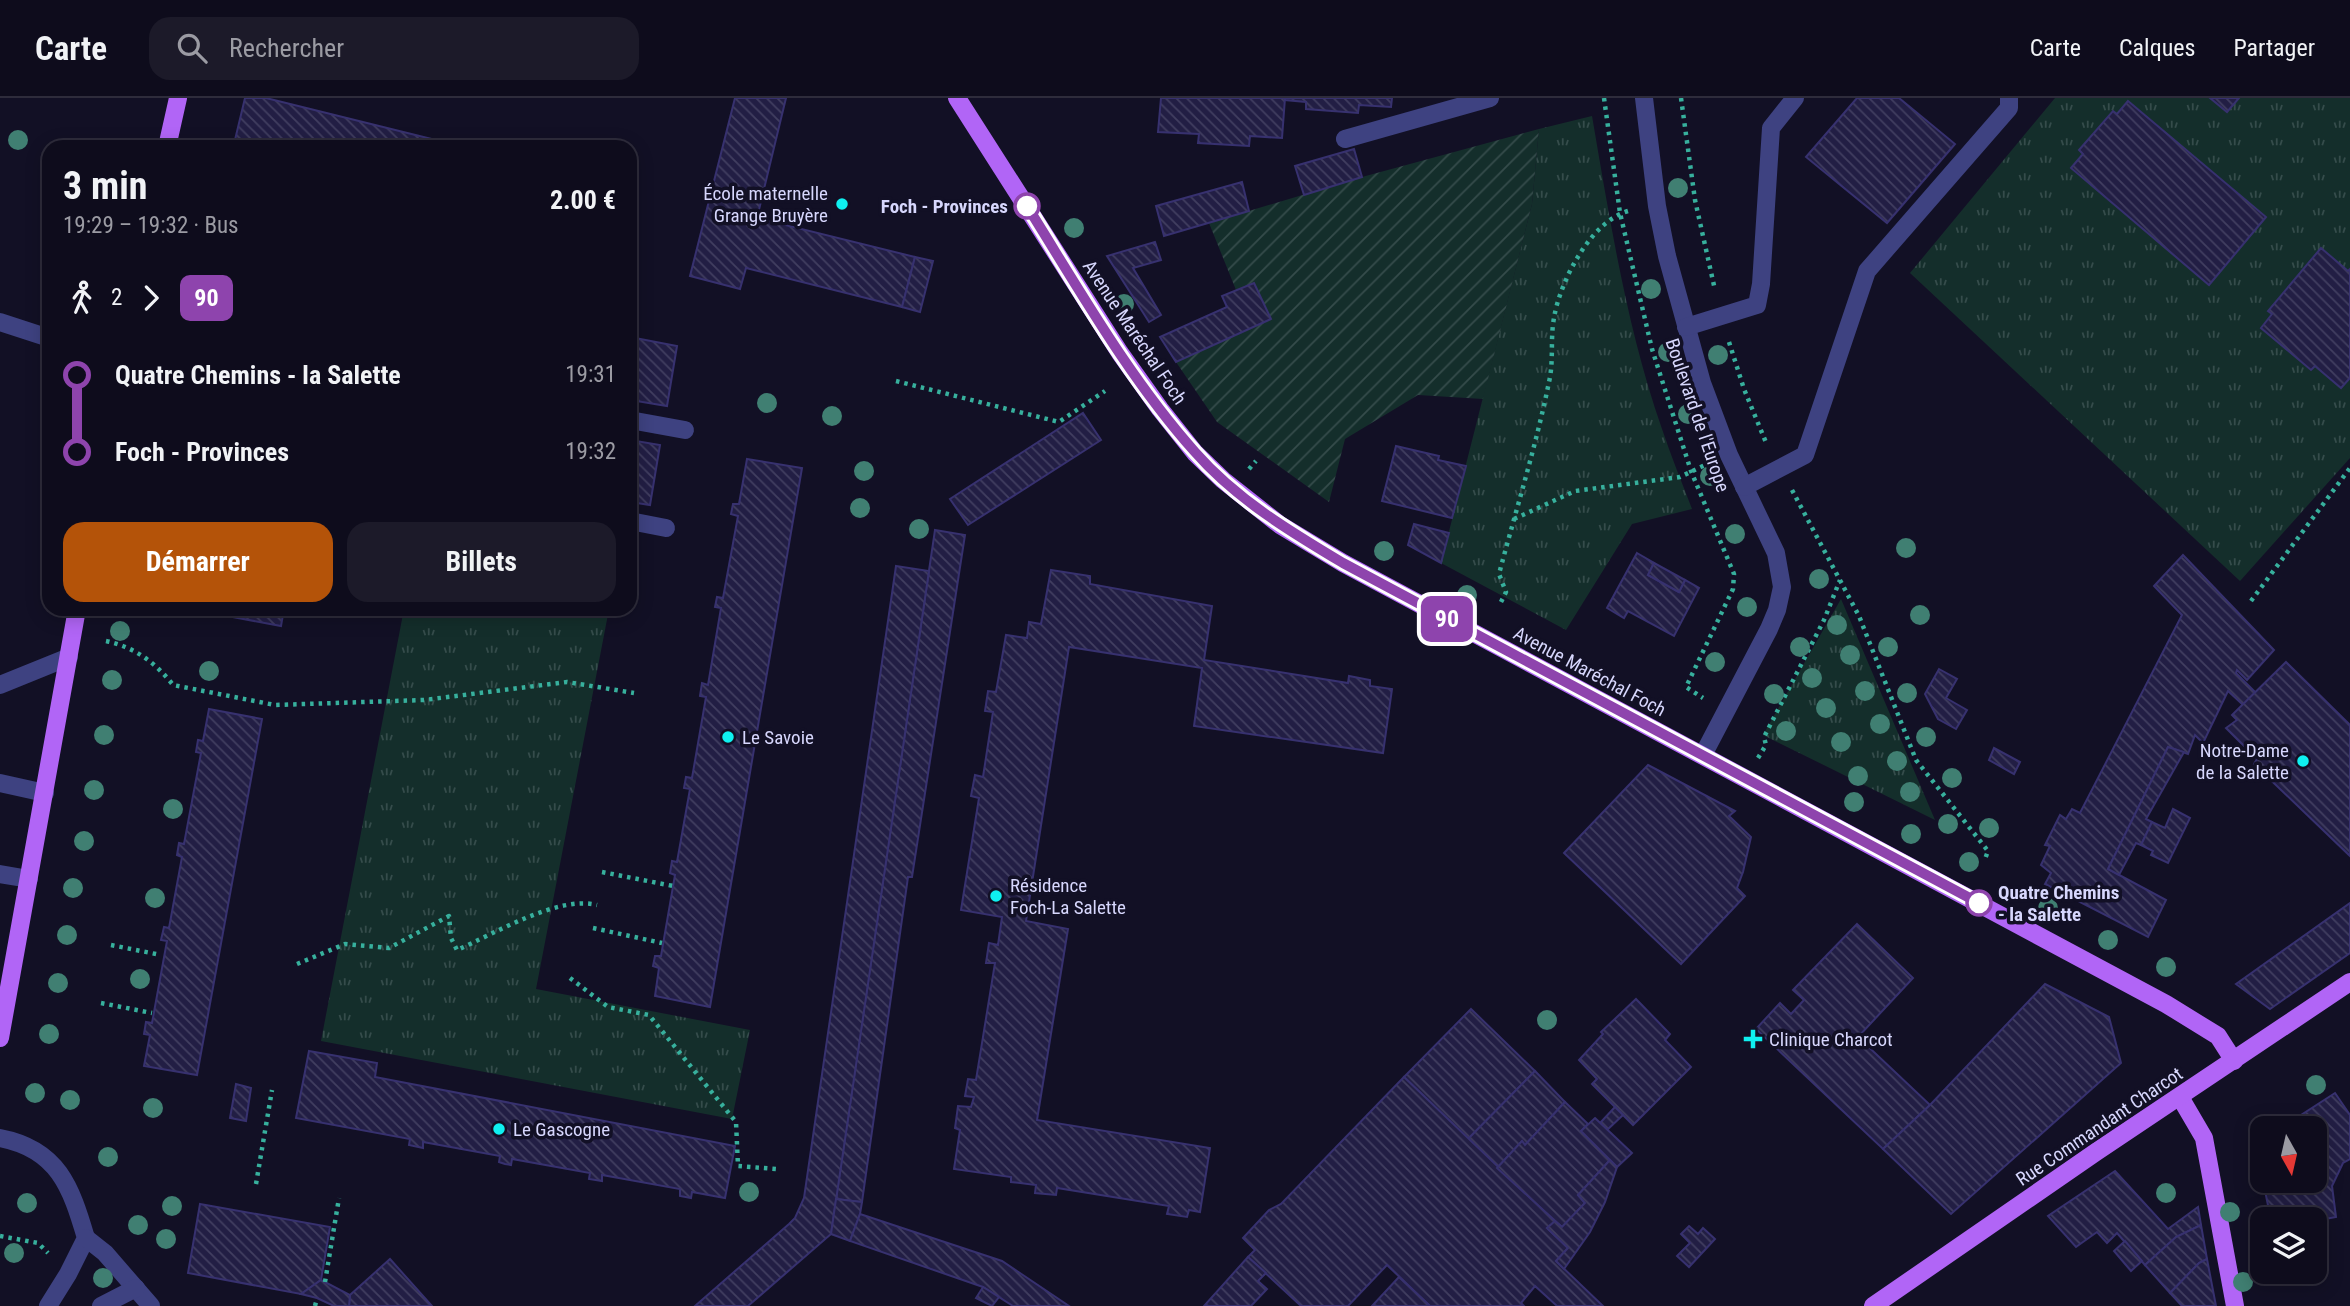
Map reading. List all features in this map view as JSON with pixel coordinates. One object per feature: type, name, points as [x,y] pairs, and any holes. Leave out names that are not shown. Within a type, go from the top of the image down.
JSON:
[{"type":"main road","points":[[169,140],[178,98]]},
{"type":"main road","name":"Avenue Maréchal Foch","points":[[957,98],[1120,353],[1160,409],[1195,453],[1223,480],[1280,525],[1343,563],[2166,1004],[2218,1036],[2234,1061]]},
{"type":"main road","points":[[0,1038],[77,616]]},
{"type":"main road","name":"Rue Commandant Charcot","points":[[1873,1306],[2350,982]]},
{"type":"main road","points":[[2180,1097],[2204,1138],[2235,1306]]},
{"type":"street","points":[[1345,139],[1490,98]]},
{"type":"street","name":"Boulevard de l'Europe","points":[[1644,98],[1657,206],[1686,327],[1702,383],[1729,455],[1776,553],[1782,587],[1773,619],[1703,755]]},
{"type":"street","points":[[1686,327],[1757,305],[1771,128],[1795,98]]},
{"type":"street","points":[[1744,487],[1805,455],[1867,271],[2009,108],[2009,98]]},
{"type":"street","points":[[0,322],[42,336]]},
{"type":"street","points":[[637,421],[685,430]]},
{"type":"street","points":[[637,522],[666,527]]},
{"type":"street","points":[[0,685],[69,657]]},
{"type":"street","points":[[0,783],[45,793]]},
{"type":"street","points":[[0,874],[29,879]]},
{"type":"street","points":[[0,1138],[20,1142],[51,1161],[74,1198],[86,1238],[105,1253],[151,1306]]},
{"type":"street","points":[[48,1306],[86,1238]]},
{"type":"street","points":[[101,1306],[136,1288]]},
{"type":"path","name":"Boulevard de l'Europe","points":[[1604,98],[1620,213],[1652,349],[1691,471],[1734,574],[1733,590],[1686,687],[1726,712]]},
{"type":"path","points":[[1681,98],[1695,200],[1721,316],[1748,400],[1765,442],[1859,616],[1916,760],[1988,851],[1985,859]]},
{"type":"path","points":[[1501,602],[1506,592],[1499,574],[1550,379],[1554,317],[1563,286],[1577,258],[1589,242],[1620,213],[1695,200]]},
{"type":"path","points":[[896,382],[1059,422],[1105,391]]},
{"type":"path","points":[[1514,519],[1575,491],[1680,477],[1729,455]]},
{"type":"path","points":[[2251,601],[2350,468]]},
{"type":"path","points":[[1747,778],[1766,745],[1764,737],[1824,620],[1840,579]]},
{"type":"path","points":[[106,641],[126,645],[159,668],[173,685],[275,705],[424,700],[566,682],[634,693]]},
{"type":"path","points":[[602,872],[673,886]]},
{"type":"path","points":[[297,964],[345,944],[389,948],[449,916],[451,938],[457,950],[559,905],[583,901],[597,905]]},
{"type":"path","points":[[593,928],[662,943]]},
{"type":"path","points":[[111,945],[161,955]]},
{"type":"path","points":[[570,978],[608,1007],[649,1015],[736,1122],[738,1166],[776,1170]]},
{"type":"path","points":[[101,1003],[152,1013]]},
{"type":"path","points":[[256,1184],[272,1090]]},
{"type":"path","points":[[325,1282],[339,1198]]},
{"type":"path","points":[[0,1236],[38,1243],[55,1261]]},
{"type":"path","points":[[315,1306],[317,1297]]},
{"type":"green space","points":[[2055,98],[2350,98],[2350,458],[2240,581],[1910,273]]},
{"type":"green space","points":[[1592,116],[1629,314],[1662,429],[1692,509],[1632,524],[1566,630],[1441,563],[1532,204],[1539,129]]},
{"type":"green space","points":[[1539,129],[1532,204],[1483,399],[1418,395],[1345,439],[1329,502],[1217,422],[1176,362],[1270,319],[1254,283],[1236,290],[1209,223],[1362,177]]},
{"type":"green space","points":[[1841,599],[1935,820],[1763,735]]},
{"type":"green space","points":[[403,616],[608,616],[536,989],[750,1030],[732,1119],[321,1041]]},
{"type":"building","points":[[245,98],[266,98],[436,140],[235,140]]},
{"type":"building","points":[[735,98],[786,98],[757,218],[915,257],[902,307],[746,268],[740,289],[690,276]]},
{"type":"building","points":[[1161,98],[1285,98],[1282,138],[1250,136],[1249,146],[1198,143],[1199,134],[1158,132]]},
{"type":"building","points":[[1285,98],[1392,98],[1391,107],[1359,105],[1358,113],[1306,109],[1306,102]]},
{"type":"building","points":[[1857,98],[1899,98],[1955,144],[1887,223],[1806,157]]},
{"type":"building","points":[[2210,98],[2239,98],[2227,112]]},
{"type":"building","points":[[2128,101],[2266,217],[2209,285],[2071,168],[2083,154],[2079,150],[2113,111],[2117,114]]},
{"type":"building","points":[[1354,149],[1362,177],[1304,195],[1295,166]]},
{"type":"building","points":[[1242,182],[1249,211],[1164,236],[1156,206]]},
{"type":"building","points":[[1155,242],[1161,260],[1133,268],[1161,315],[1149,322],[1107,256]]},
{"type":"building","points":[[2321,248],[2348,271],[2350,269],[2350,378],[2341,388],[2315,366],[2311,370],[2261,328],[2272,314],[2268,311]]},
{"type":"building","points":[[915,257],[933,261],[920,312],[902,307]]},
{"type":"building","points":[[1254,283],[1271,319],[1176,362],[1160,337],[1227,307],[1222,296]]},
{"type":"building","points":[[637,338],[677,346],[667,406],[637,401]]},
{"type":"building","points":[[1083,413],[1101,440],[968,525],[950,499]]},
{"type":"building","points":[[637,441],[660,445],[650,505],[637,503]]},
{"type":"building","points":[[1396,446],[1439,456],[1438,460],[1466,466],[1452,518],[1382,501]]},
{"type":"building","name":"Le Savoie","points":[[747,459],[802,468],[710,1007],[655,996],[659,968],[653,966],[655,956],[661,956],[675,875],[670,873],[672,861],[677,862],[690,789],[684,788],[686,777],[692,778],[706,697],[700,696],[702,683],[708,685],[721,608],[715,607],[717,597],[723,598],[738,516],[731,514],[733,504],[739,504]]},
{"type":"building","points":[[1414,524],[1449,533],[1441,563],[1408,545]]},
{"type":"building","points":[[935,530],[965,535],[912,877],[908,877],[862,1202],[836,1199]]},
{"type":"building","points":[[1637,553],[1654,563],[1648,575],[1679,592],[1685,580],[1699,588],[1674,636],[1628,611],[1624,618],[1607,608]]},
{"type":"building","points":[[2183,555],[2274,650],[2247,680],[2237,670],[2236,673],[2256,693],[2243,705],[2228,691],[2203,743],[2195,735],[2188,754],[2168,747],[2108,869],[2166,900],[2148,937],[2045,884],[2051,873],[2041,865],[2050,846],[2045,845],[2060,815],[2066,819],[2072,809],[2080,813],[2182,615],[2154,586]]},
{"type":"building","points":[[1654,563],[1685,580],[1679,592],[1648,575]]},
{"type":"building","points":[[896,566],[929,571],[831,1234],[748,1306],[695,1306],[789,1224],[795,1218],[804,1198]]},
{"type":"building","name":"Résidence Foch-La Salette","points":[[1051,570],[1090,576],[1090,584],[1212,606],[1204,660],[1348,683],[1349,676],[1370,680],[1370,686],[1392,689],[1383,753],[1194,726],[1202,668],[1069,647],[1026,921],[1068,929],[1037,1120],[1210,1148],[1200,1212],[1189,1210],[1187,1217],[1167,1214],[1169,1206],[1057,1188],[1056,1195],[1035,1193],[1036,1185],[1011,1182],[1011,1177],[954,1169],[960,1130],[955,1128],[958,1106],[971,1107],[974,1097],[965,1096],[968,1079],[976,1080],[995,963],[986,963],[989,943],[998,945],[1002,917],[961,910],[979,798],[971,796],[975,775],[983,777],[993,712],[985,711],[988,691],[996,692],[1006,635],[1027,638],[1029,622],[1041,624]]},
{"type":"building","points":[[227,616],[283,616],[281,626]]},
{"type":"building","name":"Notre-Dame de la Salette","points":[[2286,662],[2350,725],[2350,856],[2254,764],[2257,759],[2226,728],[2237,720],[2232,715]]},
{"type":"building","points":[[1939,669],[1957,679],[1946,698],[1967,710],[1956,729],[1938,719],[1925,694]]},
{"type":"building","points":[[209,709],[262,719],[197,1075],[144,1066],[150,1035],[144,1034],[146,1022],[152,1023],[167,941],[161,940],[164,927],[169,928],[182,857],[177,855],[179,843],[184,844],[201,753],[196,752],[198,740],[203,741]]},
{"type":"building","points":[[2168,747],[2184,752],[2146,819],[2152,822],[2141,845],[2136,843],[2119,875],[2108,869]]},
{"type":"building","points":[[1994,748],[2020,762],[2014,774],[1989,760]]},
{"type":"building","points":[[1648,765],[1735,811],[1729,816],[1751,837],[1737,888],[1745,896],[1681,964],[1564,853]]},
{"type":"building","points":[[2173,809],[2190,818],[2168,863],[2151,855],[2153,851],[2141,845],[2152,822],[2165,828]]},
{"type":"building","points":[[2350,903],[2350,953],[2270,1009],[2236,984]]},
{"type":"building","points":[[1857,924],[1913,978],[1858,1037],[1930,1105],[1883,1149],[1756,1029],[1780,1003],[1791,1014],[1804,1000],[1793,990]]},
{"type":"building","points":[[2045,984],[2109,1017],[2121,1063],[1951,1214],[1883,1149],[1930,1105]]},
{"type":"building","points":[[1636,999],[1670,1034],[1665,1040],[1691,1067],[1633,1125],[1592,1084],[1597,1079],[1579,1060],[1603,1034],[1601,1032]]},
{"type":"building","points":[[1471,1009],[1535,1071],[1468,1139],[1404,1077]]},
{"type":"building","name":"Le Gascogne","points":[[309,1051],[377,1063],[375,1077],[735,1146],[725,1198],[692,1192],[691,1198],[680,1196],[680,1189],[602,1175],[602,1181],[589,1179],[590,1173],[512,1159],[511,1165],[505,1164],[499,1162],[500,1156],[423,1142],[423,1148],[409,1145],[410,1139],[296,1118]]},
{"type":"building","points":[[1535,1071],[1565,1102],[1525,1145],[1522,1141],[1497,1168],[1468,1139]]},
{"type":"building","points":[[1404,1077],[1555,1221],[1547,1228],[1568,1248],[1556,1261],[1603,1306],[1557,1306],[1535,1286],[1521,1303],[1524,1306],[1430,1306],[1387,1265],[1348,1306],[1301,1306],[1248,1257],[1255,1250],[1243,1238],[1269,1210],[1281,1204]]},
{"type":"building","points":[[236,1084],[251,1088],[246,1121],[230,1118]]},
{"type":"building","points":[[2335,1093],[2350,1115],[2350,1159],[2343,1163],[2332,1186],[2336,1217],[2327,1219],[2327,1207],[2268,1207],[2266,1194],[2328,1194],[2328,1116],[2299,1116]]},
{"type":"building","points":[[1565,1102],[1588,1124],[1581,1131],[1610,1160],[1578,1195],[1585,1203],[1562,1227],[1497,1168],[1522,1141],[1525,1145]]},
{"type":"building","points":[[1615,1107],[1623,1115],[1607,1130],[1600,1123]]},
{"type":"building","points":[[1595,1118],[1632,1153],[1617,1167],[1581,1131]]},
{"type":"building","points":[[1610,1160],[1617,1167],[1605,1202],[1590,1232],[1564,1269],[1556,1261],[1568,1248],[1547,1228],[1555,1221],[1562,1227],[1585,1203],[1578,1195]]},
{"type":"building","points":[[2115,1171],[2168,1229],[2198,1207],[2201,1225],[2176,1237],[2145,1265],[2117,1233],[2107,1243],[2097,1232],[2076,1247],[2048,1216]]},
{"type":"building","points":[[836,1199],[862,1202],[850,1241],[831,1234]]},
{"type":"building","points":[[200,1204],[330,1227],[321,1280],[301,1294],[188,1273]]},
{"type":"building","points":[[860,1214],[1002,1261],[1069,1306],[1013,1306],[983,1287],[850,1241]]},
{"type":"building","points":[[2201,1225],[2207,1259],[2199,1263],[2170,1293],[2145,1265],[2176,1237]]},
{"type":"building","points":[[1689,1226],[1698,1234],[1703,1228],[1715,1239],[1689,1267],[1677,1256],[1690,1243],[1681,1234]]},
{"type":"building","points":[[2125,1241],[2142,1261],[2131,1271],[2114,1251]]},
{"type":"building","points":[[1248,1257],[1266,1273],[1258,1281],[1267,1289],[1251,1306],[1204,1306]]},
{"type":"building","points":[[390,1259],[432,1306],[349,1306],[350,1295]]},
{"type":"building","points":[[2207,1259],[2216,1306],[2182,1306],[2170,1293],[2199,1263]]},
{"type":"building","points":[[1399,1277],[1430,1306],[1372,1306]]},
{"type":"building","points":[[321,1280],[350,1295],[349,1306],[334,1306],[301,1294]]},
{"type":"building","points":[[983,1287],[999,1297],[992,1306],[976,1298]]},
{"type":"bus line","name":"90","points":[[1027,206],[1120,353],[1160,409],[1195,453],[1223,480],[1280,525],[1343,563],[1979,903]]},
{"type":"place","name":"École maternelle Grange Bruyère","points":[[842,204]]},
{"type":"place","name":"Foch - Provinces","points":[[1027,206]]},
{"type":"place","name":"Le Savoie","points":[[728,737]]},
{"type":"place","name":"Notre-Dame de la Salette","points":[[2303,761]]},
{"type":"place","name":"Résidence Foch-La Salette","points":[[996,896]]},
{"type":"place","name":"Quatre Chemins - la Salette","points":[[1979,903]]},
{"type":"place","name":"Clinique Charcot","points":[[1753,1039]]},
{"type":"place","name":"Le Gascogne","points":[[499,1129]]}]
